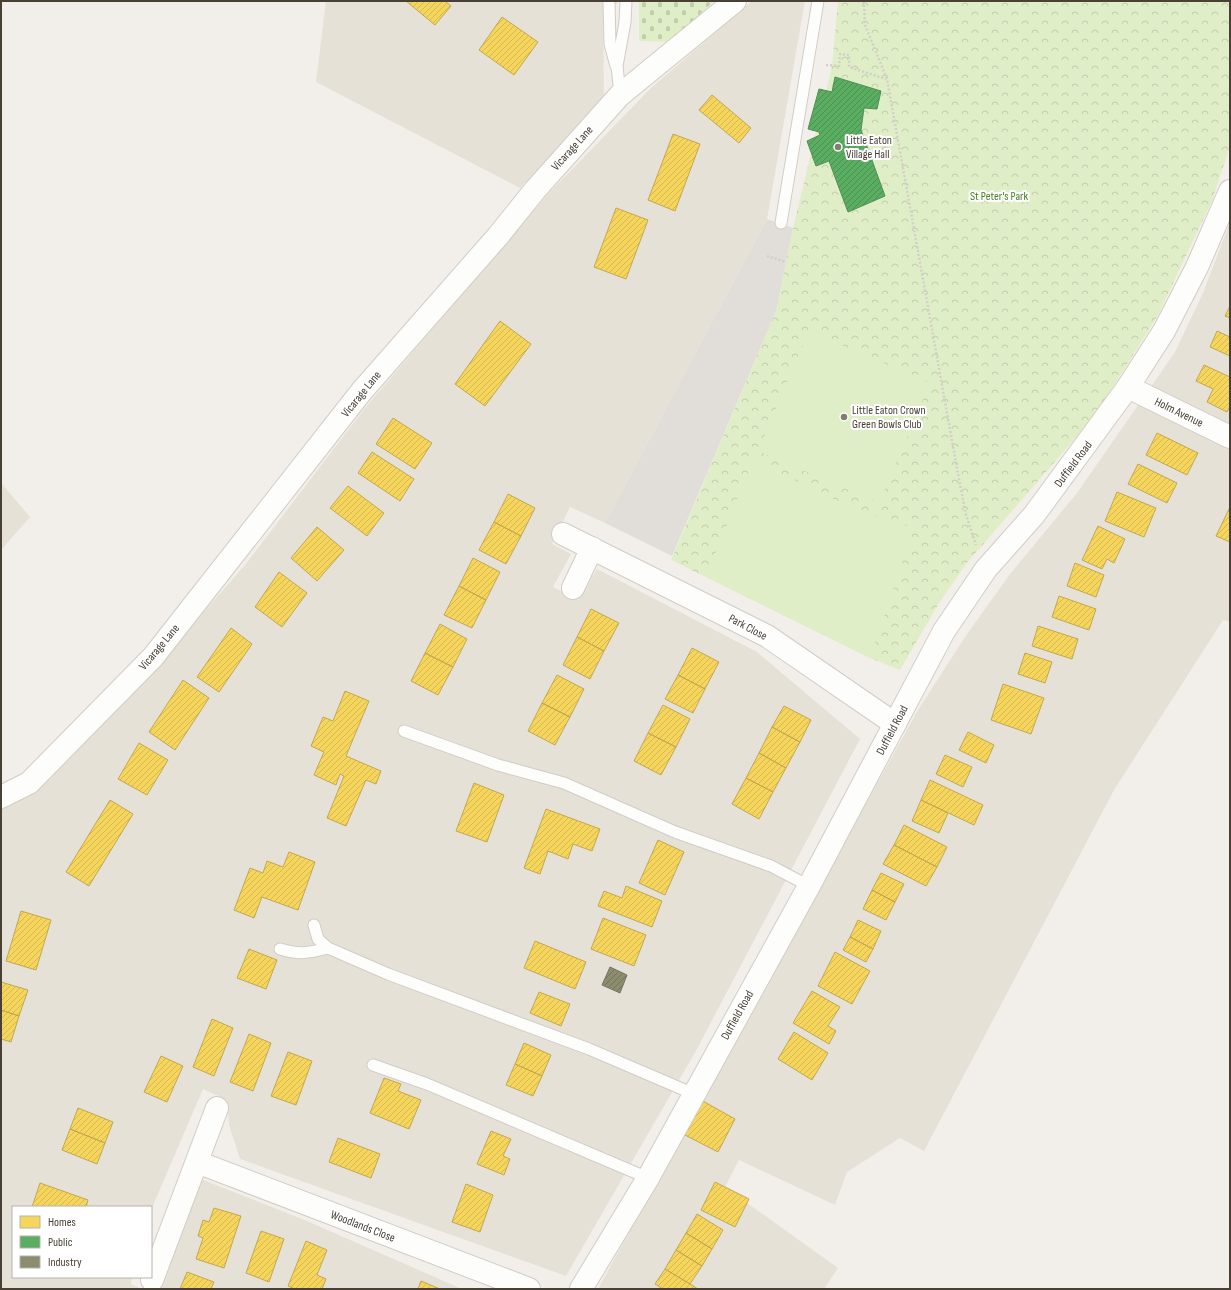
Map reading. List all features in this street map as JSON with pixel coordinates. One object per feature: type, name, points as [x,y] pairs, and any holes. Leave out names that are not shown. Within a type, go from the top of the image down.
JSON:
[{"type":"street","name":"Vicarage Lane","points":[[1,797],[29,783],[153,657],[361,392],[498,236],[535,190],[620,96],[735,1]]},
{"type":"street","name":"Duffield Road","points":[[581,1289],[648,1178],[809,886],[944,631],[986,569],[1034,515],[1128,387],[1164,331],[1197,267],[1230,191]]},
{"type":"street","name":"Holm Avenue","points":[[1128,387],[1230,437]]},
{"type":"street","name":"Park Close","points":[[563,534],[767,636],[895,724]]},
{"type":"street","points":[[573,588],[592,548]]},
{"type":"street","points":[[152,1280],[157,1245],[197,1162],[217,1108]]},
{"type":"street","name":"Woodlands Close","points":[[197,1162],[529,1289]]},
{"type":"lane","points":[[609,1],[610,44],[617,66],[620,96]]},
{"type":"lane","points":[[617,66],[626,22],[626,1]]},
{"type":"lane","points":[[781,223],[818,1]]},
{"type":"lane","points":[[404,731],[498,765],[564,784],[675,832],[771,866],[809,886]]},
{"type":"lane","points":[[314,925],[318,939],[328,948],[388,974],[589,1049],[694,1094]]},
{"type":"lane","points":[[280,948],[296,954],[308,953],[328,948]]},
{"type":"lane","points":[[372,1065],[427,1084],[480,1108],[595,1154],[648,1178]]},
{"type":"path","points":[[864,1],[865,25],[887,79],[966,515],[986,569]]},
{"type":"path","points":[[840,66],[840,54],[849,55],[849,67],[887,79]]},
{"type":"path","points":[[767,256],[786,262]]},
{"type":"shaded area","points":[[326,1],[617,1],[617,4],[603,2],[604,99],[520,188],[316,82]]},
{"type":"shaded area","points":[[752,1],[805,1],[767,219],[605,523],[570,507],[552,544],[571,554],[553,587],[579,600],[597,569],[757,652],[860,739],[697,1049],[566,1276],[240,1159],[229,1125],[227,1100],[203,1089],[152,1208],[152,1206],[12,1206],[12,1278],[132,1278],[131,1284],[142,1289],[1,1289],[1,810],[5,804],[50,779],[149,674],[245,565],[365,408],[547,195],[651,88]]},
{"type":"shaded area","points":[[767,219],[793,228],[776,311],[672,556],[605,523]]},
{"type":"shaded area","points":[[1230,222],[1230,622],[1223,620],[1114,790],[924,1151],[900,1138],[847,1172],[835,1205],[739,1160],[725,1187],[838,1268],[824,1289],[598,1289],[701,1100],[918,710],[965,637],[1010,574],[1077,493],[1175,352],[1203,293]]},
{"type":"shaded area","points":[[1,483],[30,517],[1,550]]},
{"type":"shaded area","points":[[201,1179],[307,1221],[462,1289],[158,1289],[189,1201]]},
{"type":"green space","points":[[639,1],[714,1],[670,42],[639,41]]},
{"type":"green space","name":"St Peter's Park","points":[[838,1],[1230,1],[1230,146],[1212,201],[1157,317],[1104,401],[1078,435],[967,563],[941,600],[900,670],[870,658],[671,560],[776,311],[793,228],[832,66]]},
{"type":"green space","name":"Little Eaton Crown Green Bowls Club","points":[[809,331],[930,383],[879,503],[758,451]]},
{"type":"green space","points":[[753,460],[854,509],[914,528],[870,658],[706,577]]},
{"type":"building: Homes","points":[[406,1],[445,1],[451,6],[435,25]]},
{"type":"building: Homes","points":[[502,17],[538,42],[514,75],[479,50]]},
{"type":"building: Homes","points":[[712,95],[751,128],[739,143],[699,110]]},
{"type":"building: Homes","points":[[673,134],[700,144],[675,211],[648,200]]},
{"type":"building: Homes","points":[[616,208],[648,220],[626,279],[594,267]]},
{"type":"building: Homes","points":[[1230,306],[1230,318],[1225,316]]},
{"type":"building: Homes","points":[[500,321],[531,344],[485,406],[455,384]]},
{"type":"building: Homes","points":[[1217,331],[1230,337],[1230,356],[1210,347]]},
{"type":"building: Homes","points":[[1204,365],[1230,377],[1230,406],[1227,412],[1207,402],[1213,389],[1196,381]]},
{"type":"building: Homes","points":[[393,418],[432,443],[415,469],[376,444]]},
{"type":"building: Homes","points":[[1157,433],[1198,453],[1187,475],[1146,455]]},
{"type":"building: Homes","points":[[372,452],[414,479],[400,501],[358,473]]},
{"type":"building: Homes","points":[[1138,464],[1177,483],[1167,503],[1128,484]]},
{"type":"building: Homes","points":[[348,486],[384,513],[367,536],[330,508]]},
{"type":"building: Homes","points":[[1117,492],[1156,508],[1144,537],[1105,521]]},
{"type":"building: Homes","points":[[508,494],[535,508],[521,536],[494,522]]},
{"type":"building: Homes","points":[[1230,507],[1230,542],[1216,536]]},
{"type":"building: Homes","points":[[494,522],[521,536],[506,564],[479,550]]},
{"type":"building: Homes","points":[[1098,526],[1125,539],[1114,563],[1107,559],[1102,569],[1082,560]]},
{"type":"building: Homes","points":[[317,527],[344,550],[317,581],[291,558]]},
{"type":"building: Homes","points":[[473,558],[500,572],[486,600],[459,586]]},
{"type":"building: Homes","points":[[1075,563],[1104,575],[1096,597],[1067,586]]},
{"type":"building: Homes","points":[[279,572],[307,593],[282,627],[255,607]]},
{"type":"building: Homes","points":[[459,586],[486,600],[472,628],[444,615]]},
{"type":"building: Homes","points":[[1059,596],[1096,609],[1089,630],[1052,617]]},
{"type":"building: Homes","points":[[591,609],[619,623],[604,651],[577,637]]},
{"type":"building: Homes","points":[[440,624],[467,639],[453,667],[425,653]]},
{"type":"building: Homes","points":[[1038,626],[1078,639],[1072,659],[1032,646]]},
{"type":"building: Homes","points":[[231,628],[252,644],[219,692],[197,677]]},
{"type":"building: Homes","points":[[577,637],[604,651],[590,679],[563,665]]},
{"type":"building: Homes","points":[[692,648],[719,662],[705,689],[678,675]]},
{"type":"building: Homes","points":[[425,653],[453,667],[438,695],[411,681]]},
{"type":"building: Homes","points":[[1025,653],[1052,662],[1045,683],[1018,674]]},
{"type":"building: Homes","points":[[557,675],[584,689],[570,717],[542,703]]},
{"type":"building: Homes","points":[[678,675],[705,689],[693,713],[665,699]]},
{"type":"building: Homes","points":[[183,680],[209,698],[175,750],[149,732]]},
{"type":"building: Homes","points":[[1003,684],[1044,698],[1031,734],[991,720]]},
{"type":"building: Homes","points":[[345,691],[369,701],[346,756],[381,771],[376,784],[366,780],[346,826],[327,818],[344,776],[340,774],[336,785],[314,775],[324,752],[311,746],[323,717],[333,721]]},
{"type":"building: Homes","points":[[542,703],[570,717],[555,745],[528,731]]},
{"type":"building: Homes","points":[[663,705],[690,719],[676,747],[648,733]]},
{"type":"building: Homes","points":[[784,706],[811,720],[800,742],[772,727]]},
{"type":"building: Homes","points":[[772,727],[800,742],[786,768],[759,753]]},
{"type":"building: Homes","points":[[968,732],[994,745],[986,763],[959,750]]},
{"type":"building: Homes","points":[[648,733],[676,747],[661,775],[634,761]]},
{"type":"building: Homes","points":[[139,743],[168,760],[147,795],[118,779]]},
{"type":"building: Homes","points":[[759,753],[786,768],[773,792],[746,778]]},
{"type":"building: Homes","points":[[945,755],[972,767],[963,787],[936,774]]},
{"type":"building: Homes","points":[[746,778],[773,792],[759,819],[732,804]]},
{"type":"building: Homes","points":[[930,780],[983,805],[974,825],[921,800]]},
{"type":"building: Homes","points":[[474,783],[504,795],[487,842],[456,831]]},
{"type":"building: Homes","points":[[110,800],[133,814],[89,886],[66,872]]},
{"type":"building: Homes","points":[[921,800],[948,813],[939,833],[912,821]]},
{"type":"building: Homes","points":[[546,809],[600,829],[592,851],[573,844],[568,859],[548,851],[540,874],[524,868]]},
{"type":"building: Homes","points":[[904,825],[947,847],[937,867],[894,845]]},
{"type":"building: Homes","points":[[658,840],[684,852],[665,895],[639,883]]},
{"type":"building: Homes","points":[[894,845],[937,867],[926,886],[883,864]]},
{"type":"building: Homes","points":[[289,852],[315,862],[298,910],[262,897],[254,918],[234,910],[250,868],[263,873],[267,861],[283,867]]},
{"type":"building: Homes","points":[[881,873],[904,884],[895,902],[872,890]]},
{"type":"building: Homes","points":[[626,886],[662,901],[652,927],[598,906],[604,891],[622,898]]},
{"type":"building: Homes","points":[[872,890],[895,902],[886,920],[863,909]]},
{"type":"building: Homes","points":[[21,911],[51,920],[36,970],[6,961]]},
{"type":"building: Homes","points":[[603,918],[646,935],[634,966],[591,949]]},
{"type":"building: Homes","points":[[858,920],[881,931],[873,949],[850,937]]},
{"type":"building: Homes","points":[[850,937],[873,949],[866,962],[843,950]]},
{"type":"building: Homes","points":[[535,941],[586,962],[575,989],[524,968]]},
{"type":"building: Homes","points":[[249,949],[277,960],[266,989],[237,978]]},
{"type":"building: Homes","points":[[835,952],[870,971],[852,1004],[818,986]]},
{"type":"building: Homes","points":[[1,982],[28,990],[19,1016],[1,1010]]},
{"type":"building: Homes","points":[[812,991],[840,1007],[828,1026],[836,1031],[829,1044],[793,1023]]},
{"type":"building: Homes","points":[[539,992],[570,1004],[561,1026],[530,1013]]},
{"type":"building: Homes","points":[[1,1010],[19,1016],[11,1042],[1,1039]]},
{"type":"building: Homes","points":[[212,1019],[233,1028],[214,1076],[193,1067]]},
{"type":"building: Homes","points":[[794,1032],[828,1053],[812,1080],[778,1059]]},
{"type":"building: Homes","points":[[249,1034],[271,1043],[253,1091],[230,1082]]},
{"type":"building: Homes","points":[[524,1043],[551,1055],[542,1076],[515,1064]]},
{"type":"building: Homes","points":[[288,1052],[312,1061],[296,1105],[271,1096]]},
{"type":"building: Homes","points":[[161,1056],[183,1066],[167,1102],[144,1092]]},
{"type":"building: Homes","points":[[515,1064],[542,1076],[533,1096],[506,1085]]},
{"type":"building: Homes","points":[[384,1078],[401,1084],[398,1091],[421,1100],[409,1129],[370,1113]]},
{"type":"building: Homes","points":[[701,1100],[735,1119],[718,1152],[683,1134]]},
{"type":"building: Homes","points":[[78,1108],[113,1122],[105,1143],[70,1129]]},
{"type":"building: Homes","points":[[70,1129],[105,1143],[97,1164],[62,1150]]},
{"type":"building: Homes","points":[[491,1131],[511,1139],[503,1156],[510,1159],[504,1175],[477,1164]]},
{"type":"building: Homes","points":[[338,1138],[380,1154],[371,1178],[329,1162]]},
{"type":"building: Homes","points":[[715,1182],[749,1199],[735,1227],[701,1210]]},
{"type":"building: Homes","points":[[40,1183],[88,1200],[86,1206],[32,1206]]},
{"type":"building: Homes","points":[[466,1184],[493,1195],[480,1232],[452,1222]]},
{"type":"building: Homes","points":[[214,1208],[241,1216],[224,1268],[196,1259],[203,1238],[198,1236],[203,1220],[209,1222]]},
{"type":"building: Homes","points":[[697,1214],[723,1230],[712,1249],[686,1233]]},
{"type":"building: Homes","points":[[261,1231],[284,1239],[269,1282],[246,1273]]},
{"type":"building: Homes","points":[[686,1233],[712,1249],[702,1266],[676,1250]]},
{"type":"building: Homes","points":[[306,1241],[327,1250],[317,1275],[326,1279],[322,1289],[295,1289],[288,1286]]},
{"type":"building: Homes","points":[[676,1250],[702,1266],[690,1284],[665,1269]]},
{"type":"building: Homes","points":[[665,1269],[698,1289],[663,1289],[655,1284]]},
{"type":"building: Homes","points":[[187,1272],[214,1282],[211,1289],[180,1289]]},
{"type":"building: Homes","points":[[421,1281],[440,1289],[418,1289]]},
{"type":"building: Public","name":"Little Eaton Village Hall","points":[[835,77],[881,91],[877,109],[864,108],[861,130],[885,196],[848,212],[829,161],[816,166],[807,141],[820,135],[819,132],[808,129],[819,89],[832,92]]},
{"type":"building: Industry","points":[[610,967],[627,975],[620,993],[602,985]]},
{"type":"place","name":"Little Eaton Village Hall","points":[[838,147]]},
{"type":"place","name":"Little Eaton Crown Green Bowls Club","points":[[844,417]]}]
